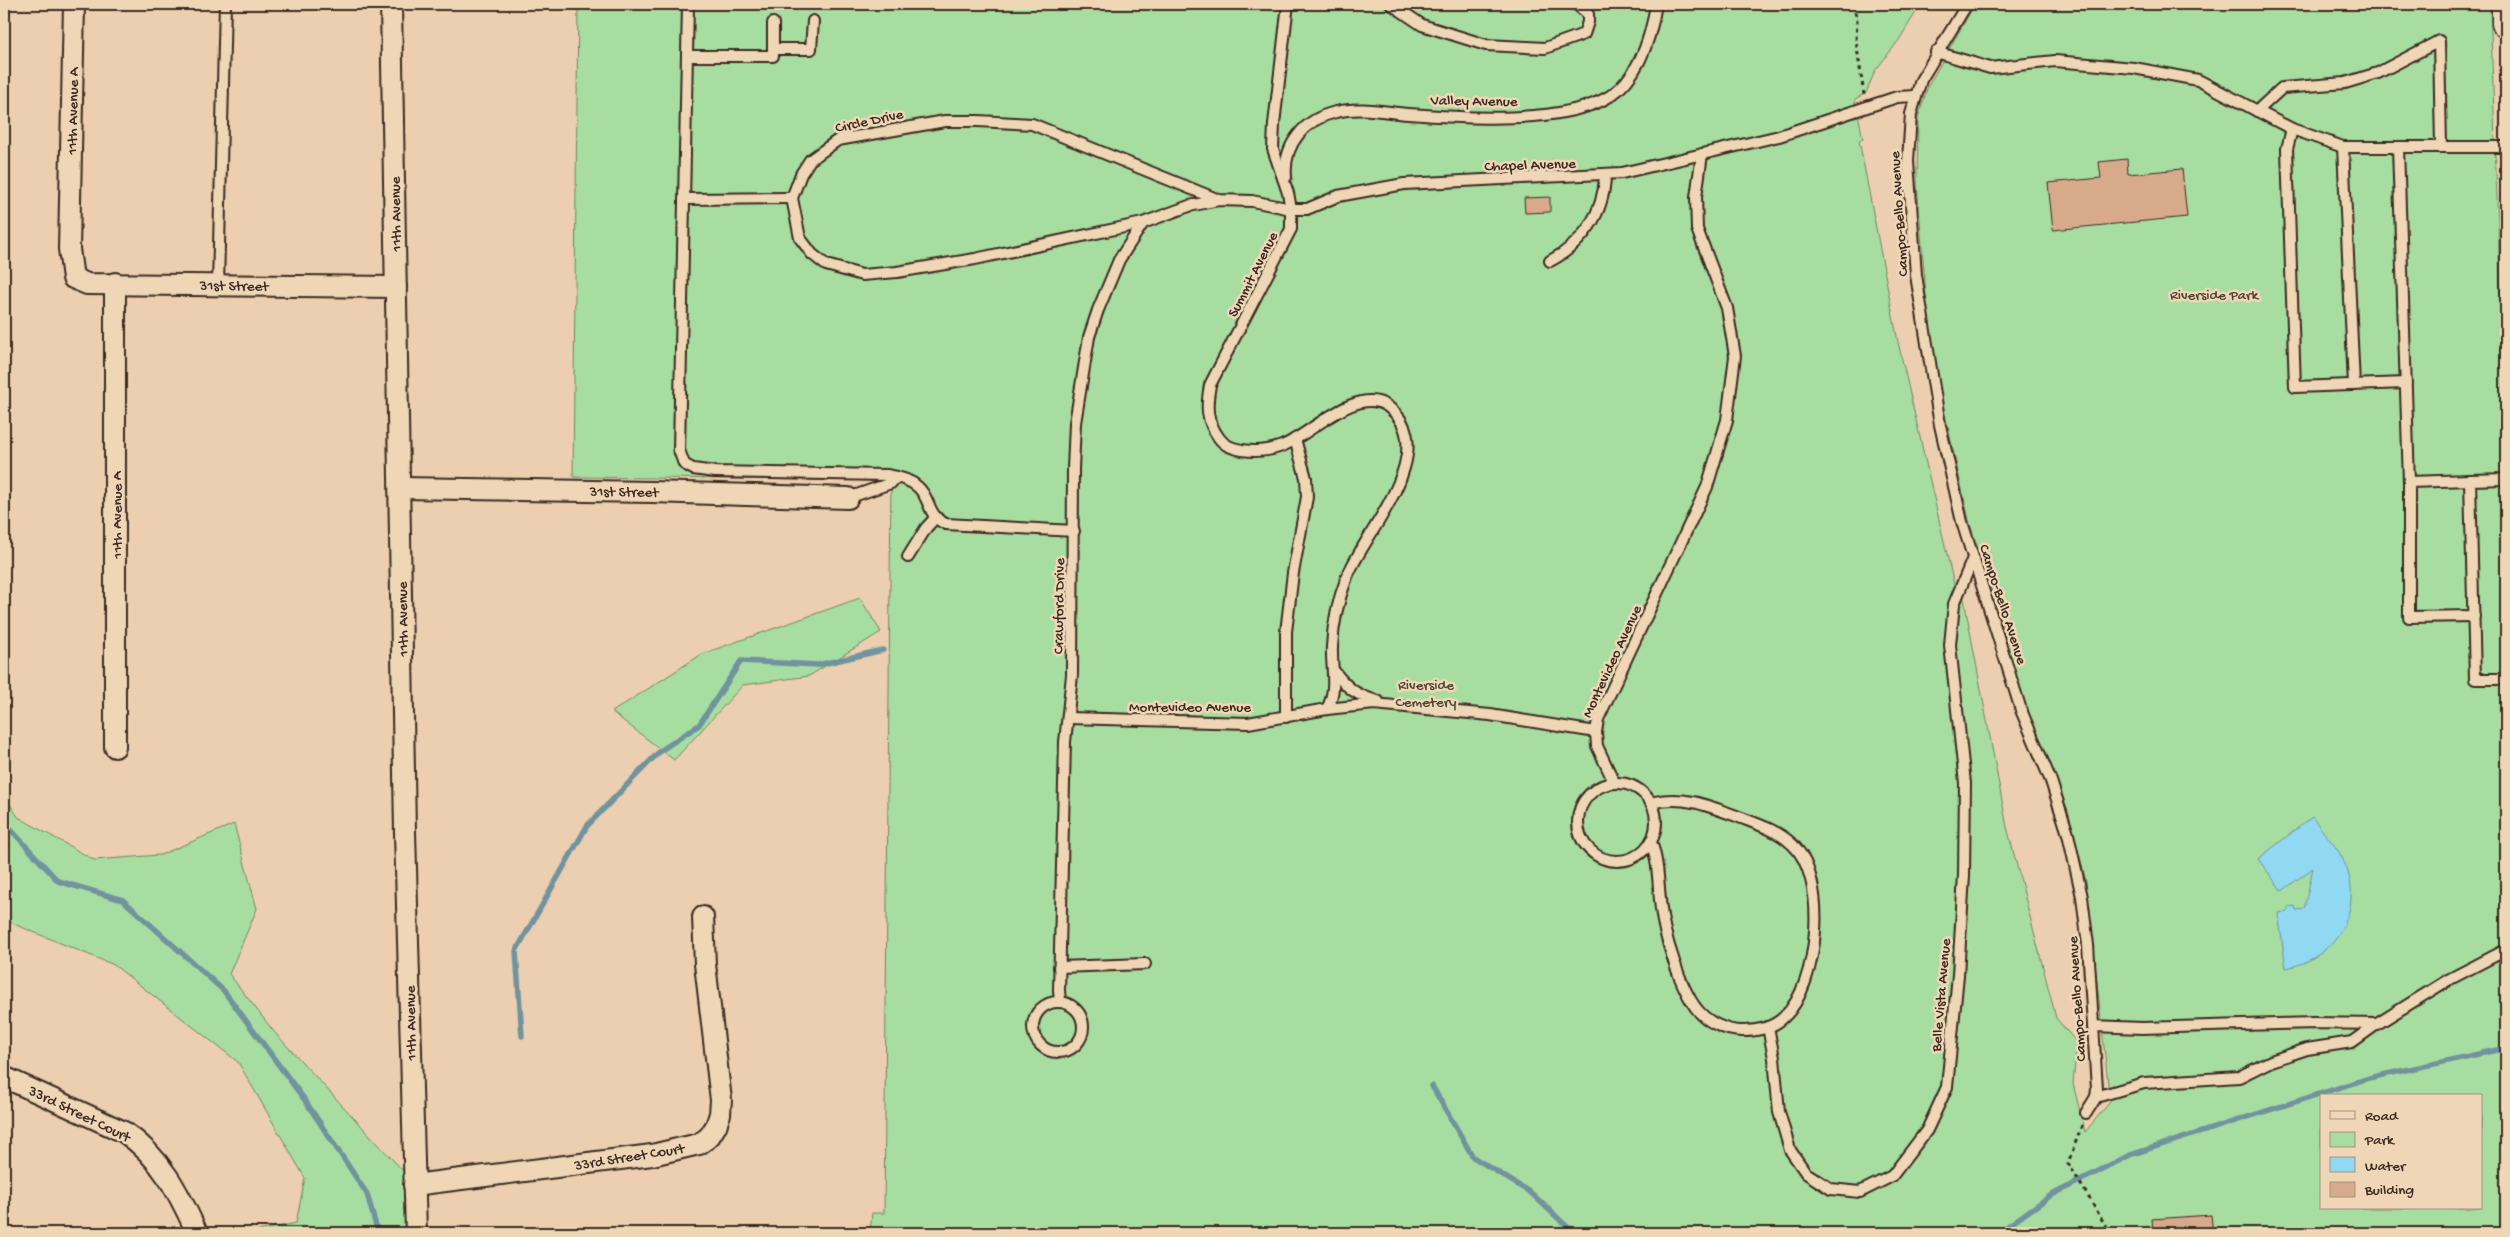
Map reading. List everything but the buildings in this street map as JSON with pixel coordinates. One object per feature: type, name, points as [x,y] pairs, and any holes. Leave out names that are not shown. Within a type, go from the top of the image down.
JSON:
[{"type":"main road","points":[[2506,4],[2506,23]]},
{"type":"street","name":"11th Avenue A","points":[[73,278],[69,249],[74,4]]},
{"type":"street","name":"11th Avenue","points":[[391,4],[405,832],[416,1233]]},
{"type":"street","name":"31st Street","points":[[73,278],[87,284],[396,287]]},
{"type":"street","name":"11th Avenue A","points":[[115,283],[115,748]]},
{"type":"street","name":"31st Street","points":[[400,488],[651,492],[848,498]]},
{"type":"street","name":"33rd Street Court","points":[[414,1185],[652,1155],[699,1144],[709,1137],[720,1114],[721,1100],[705,964],[703,917]]},
{"type":"street","name":"33rd Street Court","points":[[4,1076],[124,1132],[138,1142],[150,1152],[178,1192],[197,1233]]},
{"type":"lane","points":[[218,285],[225,4]]},
{"type":"lane","points":[[688,4],[679,450],[684,464],[692,469],[715,472],[906,478],[921,489],[936,517],[946,524],[1074,531]]},
{"type":"lane","name":"Summit Avenue","points":[[1288,4],[1274,124],[1273,149],[1288,193],[1291,209],[1291,229],[1210,385],[1206,412],[1210,424],[1223,444],[1234,449],[1263,451],[1295,439],[1339,411],[1356,403],[1372,401],[1384,404],[1396,413],[1407,437],[1407,452],[1400,482],[1347,576],[1335,614],[1332,670],[1334,694],[1327,709]]},
{"type":"lane","points":[[1391,4],[1422,24],[1461,38],[1486,45],[1545,48],[1584,34],[1588,14],[1576,4]]},
{"type":"lane","name":"Valley Avenue","points":[[1288,193],[1286,171],[1291,144],[1298,132],[1308,124],[1336,112],[1378,110],[1445,116],[1522,116],[1576,110],[1610,96],[1624,84],[1639,63],[1654,21],[1656,4]]},
{"type":"lane","name":"Campo-Bello Avenue","points":[[1967,4],[1936,52],[1915,96],[1909,132],[1908,161],[1916,275],[1940,425],[1962,522],[2021,710],[2051,782],[2068,834],[2082,897],[2093,1026],[2096,1097]]},
{"type":"lane","points":[[773,49],[811,49],[813,21]]},
{"type":"lane","points":[[687,56],[773,56],[773,23]]},
{"type":"lane","points":[[2257,111],[2282,88],[2345,83],[2378,73],[2439,41],[2441,147]]},
{"type":"lane","points":[[1936,52],[1990,68],[2055,61],[2134,68],[2198,80],[2292,129],[2343,147],[2506,147]]},
{"type":"lane","name":"Chapel Avenue","points":[[1143,224],[1189,206],[1219,200],[1252,202],[1291,209],[1306,209],[1338,196],[1404,184],[1605,176],[1779,136],[1897,97],[1915,96]]},
{"type":"lane","name":"Circle Drive","points":[[792,198],[801,174],[810,160],[838,140],[945,121],[978,121],[1032,124],[1219,200]]},
{"type":"lane","points":[[2292,129],[2287,148],[2296,387],[2406,383]]},
{"type":"lane","points":[[2343,147],[2354,385]]},
{"type":"lane","points":[[2398,147],[2409,482],[2409,617],[2474,616]]},
{"type":"lane","name":"Montevideo Avenue","points":[[1068,718],[1225,724],[1286,717],[1327,709],[1391,705],[1490,715],[1596,732],[1598,720],[1707,487],[1727,420],[1735,356],[1727,308],[1696,229],[1696,197],[1702,154]]},
{"type":"lane","points":[[1550,261],[1566,252],[1586,234],[1598,209],[1604,189],[1605,176]]},
{"type":"lane","points":[[685,199],[792,198],[800,238],[812,254],[826,264],[862,275],[897,272],[975,259],[1143,224]]},
{"type":"lane","name":"Crawford Drive","points":[[1060,1002],[1059,967],[1065,742],[1072,675],[1075,423],[1089,337],[1098,310],[1119,260],[1143,224]]},
{"type":"lane","points":[[1286,717],[1286,632],[1293,573],[1307,497],[1306,478],[1295,439]]},
{"type":"lane","points":[[848,498],[891,482],[896,477]]},
{"type":"lane","points":[[2409,482],[2506,479]]},
{"type":"lane","points":[[2470,480],[2475,679],[2506,679]]},
{"type":"lane","points":[[908,558],[926,528],[936,517]]},
{"type":"lane","name":"Belle Vista Avenue","points":[[1768,1028],[1774,1058],[1779,1112],[1790,1150],[1806,1174],[1831,1189],[1860,1192],[1892,1176],[1927,1130],[1947,1087],[1961,920],[1965,783],[1950,645],[1954,604],[1972,558]]},
{"type":"lane","points":[[1332,670],[1343,683],[1359,696],[1391,705]]},
{"type":"lane","points":[[1596,732],[1597,746],[1614,782]]},
{"type":"lane","points":[[1614,782],[1636,787],[1646,795],[1651,803],[1654,810],[1656,827],[1651,842],[1636,857],[1617,862],[1603,859],[1590,851],[1580,837],[1577,823],[1580,808],[1587,795],[1602,785],[1614,782]]},
{"type":"lane","points":[[1651,803],[1680,799],[1712,806],[1776,832],[1793,845],[1805,860],[1814,895],[1816,918],[1813,957],[1807,975],[1785,1017],[1768,1028],[1731,1031],[1719,1026],[1696,1009],[1681,981],[1668,939],[1661,911],[1656,854],[1651,842]]},
{"type":"lane","points":[[2086,1113],[2096,1097],[2144,1083],[2239,1077],[2271,1061],[2307,1049],[2352,1042],[2377,1024],[2448,980],[2506,950]]},
{"type":"lane","points":[[1059,967],[1145,964]]},
{"type":"lane","points":[[1060,1002],[1074,1008],[1082,1019],[1083,1029],[1081,1038],[1070,1050],[1061,1052],[1050,1051],[1042,1047],[1035,1038],[1033,1027],[1035,1016],[1043,1007],[1060,1002]]},
{"type":"lane","points":[[2093,1026],[2142,1028],[2377,1024]]},
{"type":"path","points":[[1853,4],[1857,20],[1856,41],[1867,107]]},
{"type":"path","points":[[2086,1113],[2068,1163],[2091,1205],[2110,1233]]},
{"type":"green space","name":"Riverside Cemetery","points":[[578,4],[1921,4],[1899,40],[1875,71],[1866,93],[1855,99],[1863,139],[1859,140],[1898,342],[1955,589],[1963,594],[2007,827],[2056,1018],[2077,1043],[2073,1084],[2085,1132],[2110,1102],[2086,881],[2067,807],[2021,696],[1999,615],[1970,524],[1944,410],[1928,321],[1917,183],[1918,118],[1928,86],[1975,4],[2490,4],[2506,444],[2506,1233],[870,1233],[872,1213],[884,1213],[891,481],[573,477]]},
{"type":"green space","points":[[4,267],[7,441],[4,461]]},
{"type":"green space","points":[[860,598],[881,632],[809,676],[743,685],[674,760],[612,712],[702,654]]},
{"type":"green space","points":[[4,794],[18,817],[94,860],[160,855],[234,824],[257,909],[229,974],[275,1033],[405,1173],[405,1233],[248,1233],[296,1223],[305,1178],[238,1062],[114,965],[4,920]]},
{"type":"water","points":[[2312,817],[2345,864],[2350,882],[2351,899],[2348,915],[2341,930],[2331,944],[2318,955],[2303,963],[2286,968],[2278,913],[2288,912],[2288,907],[2295,906],[2296,910],[2304,909],[2313,868],[2282,891],[2258,859]]},
{"type":"waterway","points":[[522,1036],[516,951],[587,826],[660,751],[699,725],[741,661],[818,665],[883,650]]},
{"type":"waterway","points":[[4,822],[58,881],[123,900],[224,991],[304,1099],[367,1194],[378,1233]]},
{"type":"waterway","points":[[1998,1233],[2050,1196],[2130,1155],[2369,1078],[2506,1048]]},
{"type":"waterway","points":[[1432,1086],[1473,1157],[1531,1193],[1574,1233]]},
{"type":"park label","name":"Riverside Park","points":[[2214,294]]}]
